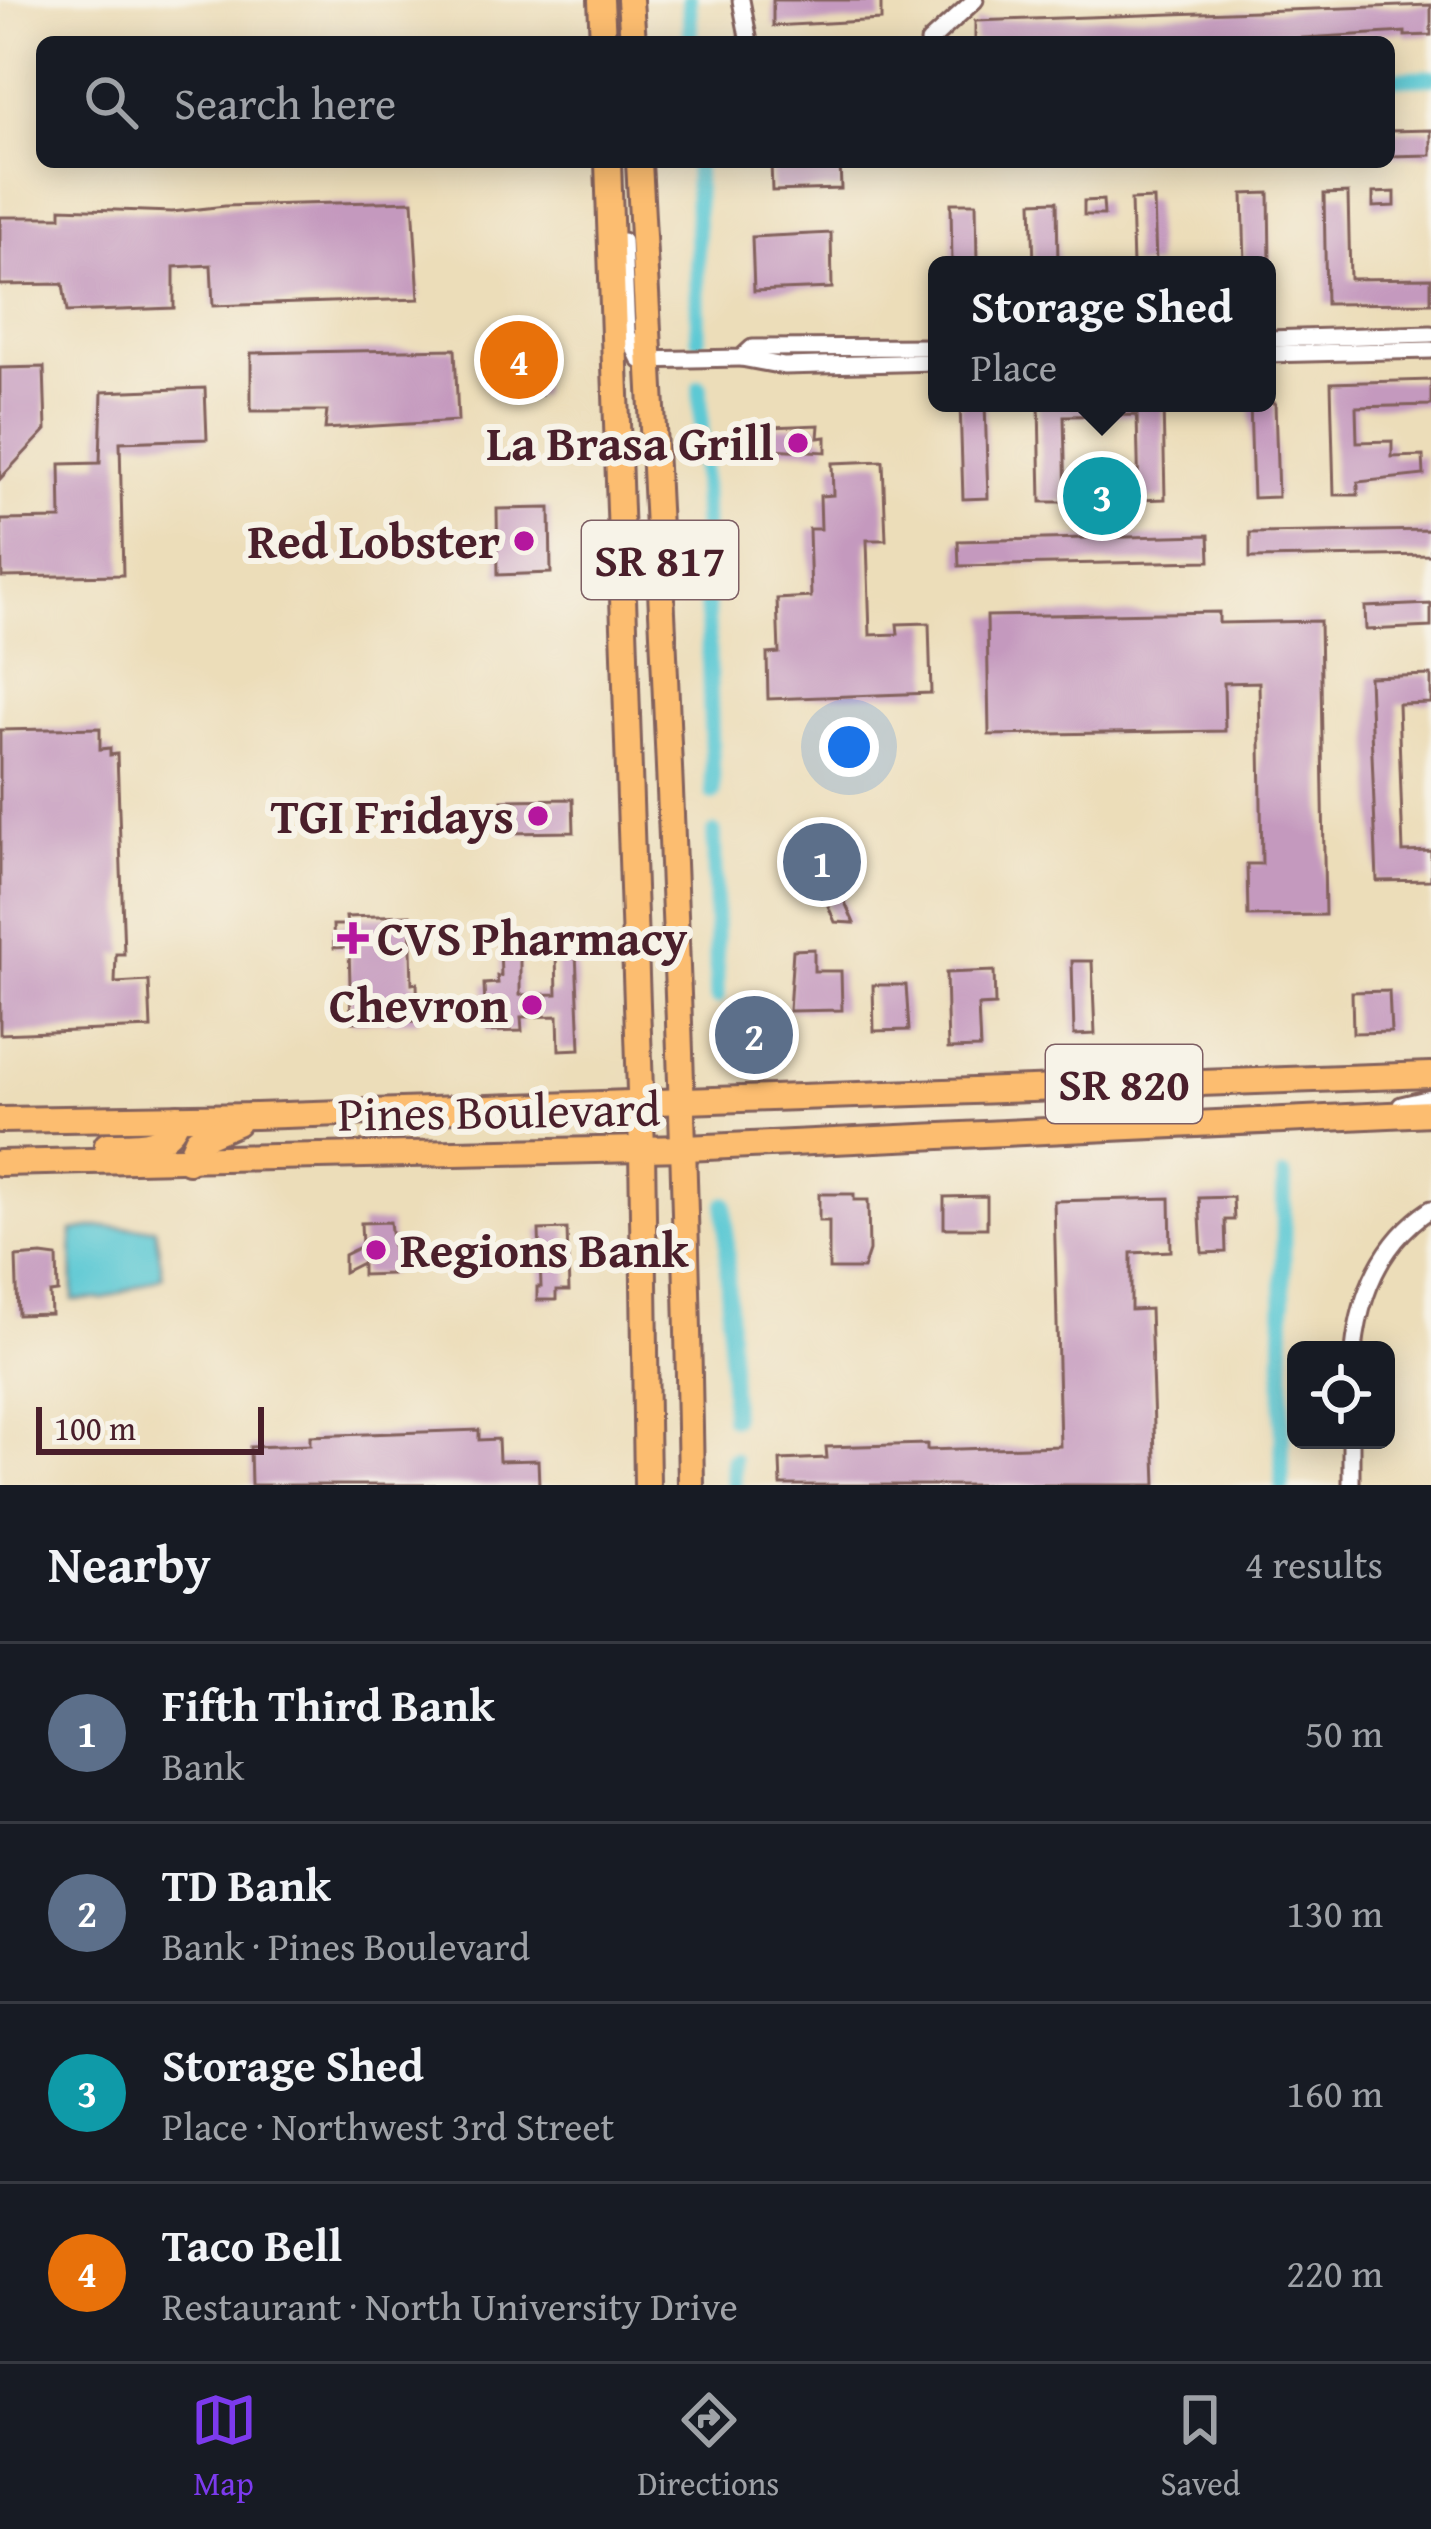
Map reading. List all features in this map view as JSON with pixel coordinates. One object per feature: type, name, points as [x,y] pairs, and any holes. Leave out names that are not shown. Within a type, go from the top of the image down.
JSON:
[{"type":"main road","points":[[601,0],[603,36]]},
{"type":"main road","points":[[630,0],[632,36]]},
{"type":"main road","name":"SR 817","points":[[608,168],[642,1149],[647,1485]]},
{"type":"main road","name":"SR 817","points":[[639,168],[686,1148],[691,1485]]},
{"type":"main road","name":"Pines Boulevard","points":[[0,1120],[256,1116],[1431,1075]]},
{"type":"main road","points":[[1181,1125],[1184,1106],[1195,1098],[1322,1089],[1362,1077]]},
{"type":"main road","points":[[1003,1134],[1050,1117],[1160,1108],[1181,1082]]},
{"type":"main road","name":"Pines Boulevard","points":[[0,1160],[686,1148],[1431,1113]]},
{"type":"main road","points":[[188,1160],[197,1140],[256,1116]]},
{"type":"main road","points":[[0,1160],[14,1147],[164,1140],[173,1133],[178,1117]]},
{"type":"street","points":[[742,0],[748,36]]},
{"type":"street","points":[[935,36],[975,0]]},
{"type":"street","points":[[615,168],[619,172],[627,333],[640,360],[741,358],[784,366],[928,362]]},
{"type":"street","points":[[1276,339],[1431,334]]},
{"type":"street","points":[[741,358],[752,348],[928,347]]},
{"type":"street","points":[[1276,354],[1431,350]]},
{"type":"street","points":[[1351,1117],[1431,1098]]},
{"type":"street","points":[[1356,1341],[1367,1286],[1383,1257],[1431,1209]]},
{"type":"street","points":[[1351,1449],[1351,1485]]},
{"type":"water","points":[[155,1228],[163,1276],[105,1299],[73,1300],[72,1231]]},
{"type":"building","points":[[773,0],[881,0],[881,20],[773,26]]},
{"type":"building","points":[[1431,5],[1431,35],[1405,36],[1405,32],[975,36],[975,21]]},
{"type":"building","points":[[1431,130],[1431,155],[1395,156],[1395,131]]},
{"type":"building","points":[[771,168],[840,168],[841,189],[772,191]]},
{"type":"building","points":[[1395,192],[1395,206],[1373,207],[1373,193]]},
{"type":"building","points":[[1269,193],[1270,256],[1245,256],[1243,194]]},
{"type":"building","points":[[1348,193],[1350,279],[1431,278],[1431,303],[1326,304],[1324,194]]},
{"type":"building","points":[[1154,199],[1156,256],[1133,256],[1131,200]]},
{"type":"building","points":[[1103,200],[1104,215],[1084,215],[1084,201]]},
{"type":"building","points":[[413,201],[419,299],[213,306],[211,265],[174,267],[174,308],[67,312],[63,284],[0,285],[0,217],[61,217],[61,208],[172,212]]},
{"type":"building","points":[[1057,201],[1058,256],[1034,256],[1032,202]]},
{"type":"building","points":[[951,203],[976,203],[977,256],[952,256]]},
{"type":"building","points":[[831,233],[832,288],[754,291],[752,237]]},
{"type":"building","points":[[513,322],[517,345],[532,345],[532,375],[541,375],[541,395],[512,396],[505,323]]},
{"type":"building","points":[[455,349],[458,421],[325,429],[327,411],[251,411],[251,353]]},
{"type":"building","points":[[44,367],[46,430],[0,479],[0,368]]},
{"type":"building","points":[[1431,380],[1431,405],[1356,407],[1357,442],[1392,441],[1392,457],[1423,456],[1424,475],[1358,482],[1358,495],[1334,495],[1331,383]]},
{"type":"building","points":[[205,388],[207,439],[120,442],[123,575],[2,577],[1,520],[61,519],[60,464],[100,463],[102,392]]},
{"type":"building","points":[[960,412],[985,412],[988,498],[963,499]]},
{"type":"building","points":[[1039,412],[1163,412],[1165,499],[1139,500],[1137,415],[1064,416],[1066,502],[1041,502]]},
{"type":"building","points":[[1250,412],[1275,412],[1278,497],[1253,498]]},
{"type":"building","name":"La Brasa Grill","points":[[819,425],[818,438],[826,437],[826,452],[771,449],[770,427]]},
{"type":"building","points":[[883,461],[886,540],[867,540],[870,635],[898,634],[897,624],[929,623],[931,693],[768,699],[767,654],[779,653],[777,599],[811,597],[809,529],[821,529],[820,496],[833,495],[832,463]]},
{"type":"building","points":[[1112,486],[1113,504],[1090,504],[1090,487]]},
{"type":"building","name":"Red Lobster","points":[[550,508],[551,573],[498,575],[497,509]]},
{"type":"building","points":[[1431,530],[1431,555],[1250,558],[1250,533]]},
{"type":"building","points":[[1209,535],[1210,561],[959,566],[958,541]]},
{"type":"building","points":[[1431,604],[1431,627],[1366,630],[1365,607]]},
{"type":"building","points":[[1219,612],[1219,623],[1320,621],[1325,915],[1248,916],[1247,864],[1262,864],[1259,682],[1224,683],[1225,731],[989,735],[987,616]]},
{"type":"building","points":[[1431,675],[1431,703],[1398,704],[1403,852],[1431,851],[1431,880],[1377,881],[1369,677]]},
{"type":"building","points":[[100,728],[100,749],[110,748],[110,755],[117,754],[124,954],[116,954],[115,983],[149,981],[151,1028],[0,1034],[0,730]]},
{"type":"building","name":"TGI Fridays","points":[[573,799],[574,832],[503,833],[502,800]]},
{"type":"building","points":[[852,839],[852,885],[838,886],[854,923],[835,922],[819,885],[791,886],[791,840]]},
{"type":"building","name":"CVS Pharmacy","points":[[410,915],[418,1021],[351,1022],[349,947],[334,948],[333,925],[347,925],[346,917]]},
{"type":"building","name":"Chevron","points":[[520,945],[520,995],[557,994],[556,953],[576,952],[580,1049],[559,1050],[558,1016],[521,1017],[522,1031],[486,1032],[484,984],[498,983],[497,976],[501,976],[500,946]]},
{"type":"building","points":[[814,949],[814,971],[841,971],[842,1010],[789,1011],[793,950]]},
{"type":"building","points":[[1072,961],[1092,961],[1095,1034],[1074,1035]]},
{"type":"building","points":[[994,971],[995,1005],[978,1006],[980,1048],[948,1049],[946,973]]},
{"type":"building","points":[[873,985],[906,985],[909,1030],[874,1031]]},
{"type":"building","points":[[1389,991],[1391,1032],[1353,1033],[1352,992]]},
{"type":"building","points":[[819,1194],[854,1194],[854,1200],[868,1200],[869,1251],[863,1269],[829,1269],[829,1221],[819,1221]]},
{"type":"building","points":[[987,1196],[987,1228],[944,1228],[944,1197]]},
{"type":"building","points":[[1233,1197],[1234,1220],[1225,1220],[1226,1252],[1202,1253],[1199,1198]]},
{"type":"building","points":[[1170,1198],[1171,1251],[1131,1253],[1131,1310],[1150,1309],[1156,1485],[781,1485],[780,1460],[827,1458],[826,1447],[1060,1446],[1054,1201]]},
{"type":"building","points":[[390,1222],[395,1266],[391,1274],[362,1275],[362,1263],[344,1272],[344,1255],[362,1246],[361,1223]]},
{"type":"building","points":[[567,1229],[569,1291],[556,1291],[556,1300],[537,1300],[537,1287],[541,1287],[539,1230]]},
{"type":"building","points":[[16,1257],[57,1257],[58,1292],[50,1293],[51,1314],[18,1315]]},
{"type":"building","points":[[479,1430],[479,1440],[498,1439],[499,1461],[538,1460],[539,1485],[251,1485],[250,1447],[310,1445],[310,1436]]},
{"type":"waterway","points":[[689,0],[691,36]]},
{"type":"waterway","points":[[1395,79],[1431,77]]},
{"type":"waterway","points":[[696,168],[698,338]]},
{"type":"waterway","points":[[700,387],[713,793]]},
{"type":"waterway","points":[[714,833],[717,997]]},
{"type":"waterway","points":[[1282,1485],[1284,1177]]},
{"type":"waterway","points":[[725,1204],[732,1418]]},
{"type":"waterway","points":[[733,1460],[734,1485]]},
{"type":"place","name":"Taco Bell","points":[[519,360]]},
{"type":"place","name":"La Brasa Grill","points":[[798,443]]},
{"type":"place","name":"Storage Shed","points":[[1102,496]]},
{"type":"place","name":"Red Lobster","points":[[524,541]]},
{"type":"place","name":"TGI Fridays","points":[[538,816]]},
{"type":"place","name":"Fifth Third Bank","points":[[822,862]]},
{"type":"place","name":"CVS Pharmacy","points":[[353,938]]},
{"type":"place","name":"Chevron","points":[[532,1005]]},
{"type":"place","name":"TD Bank","points":[[754,1035]]},
{"type":"place","name":"Regions Bank","points":[[376,1250]]}]
